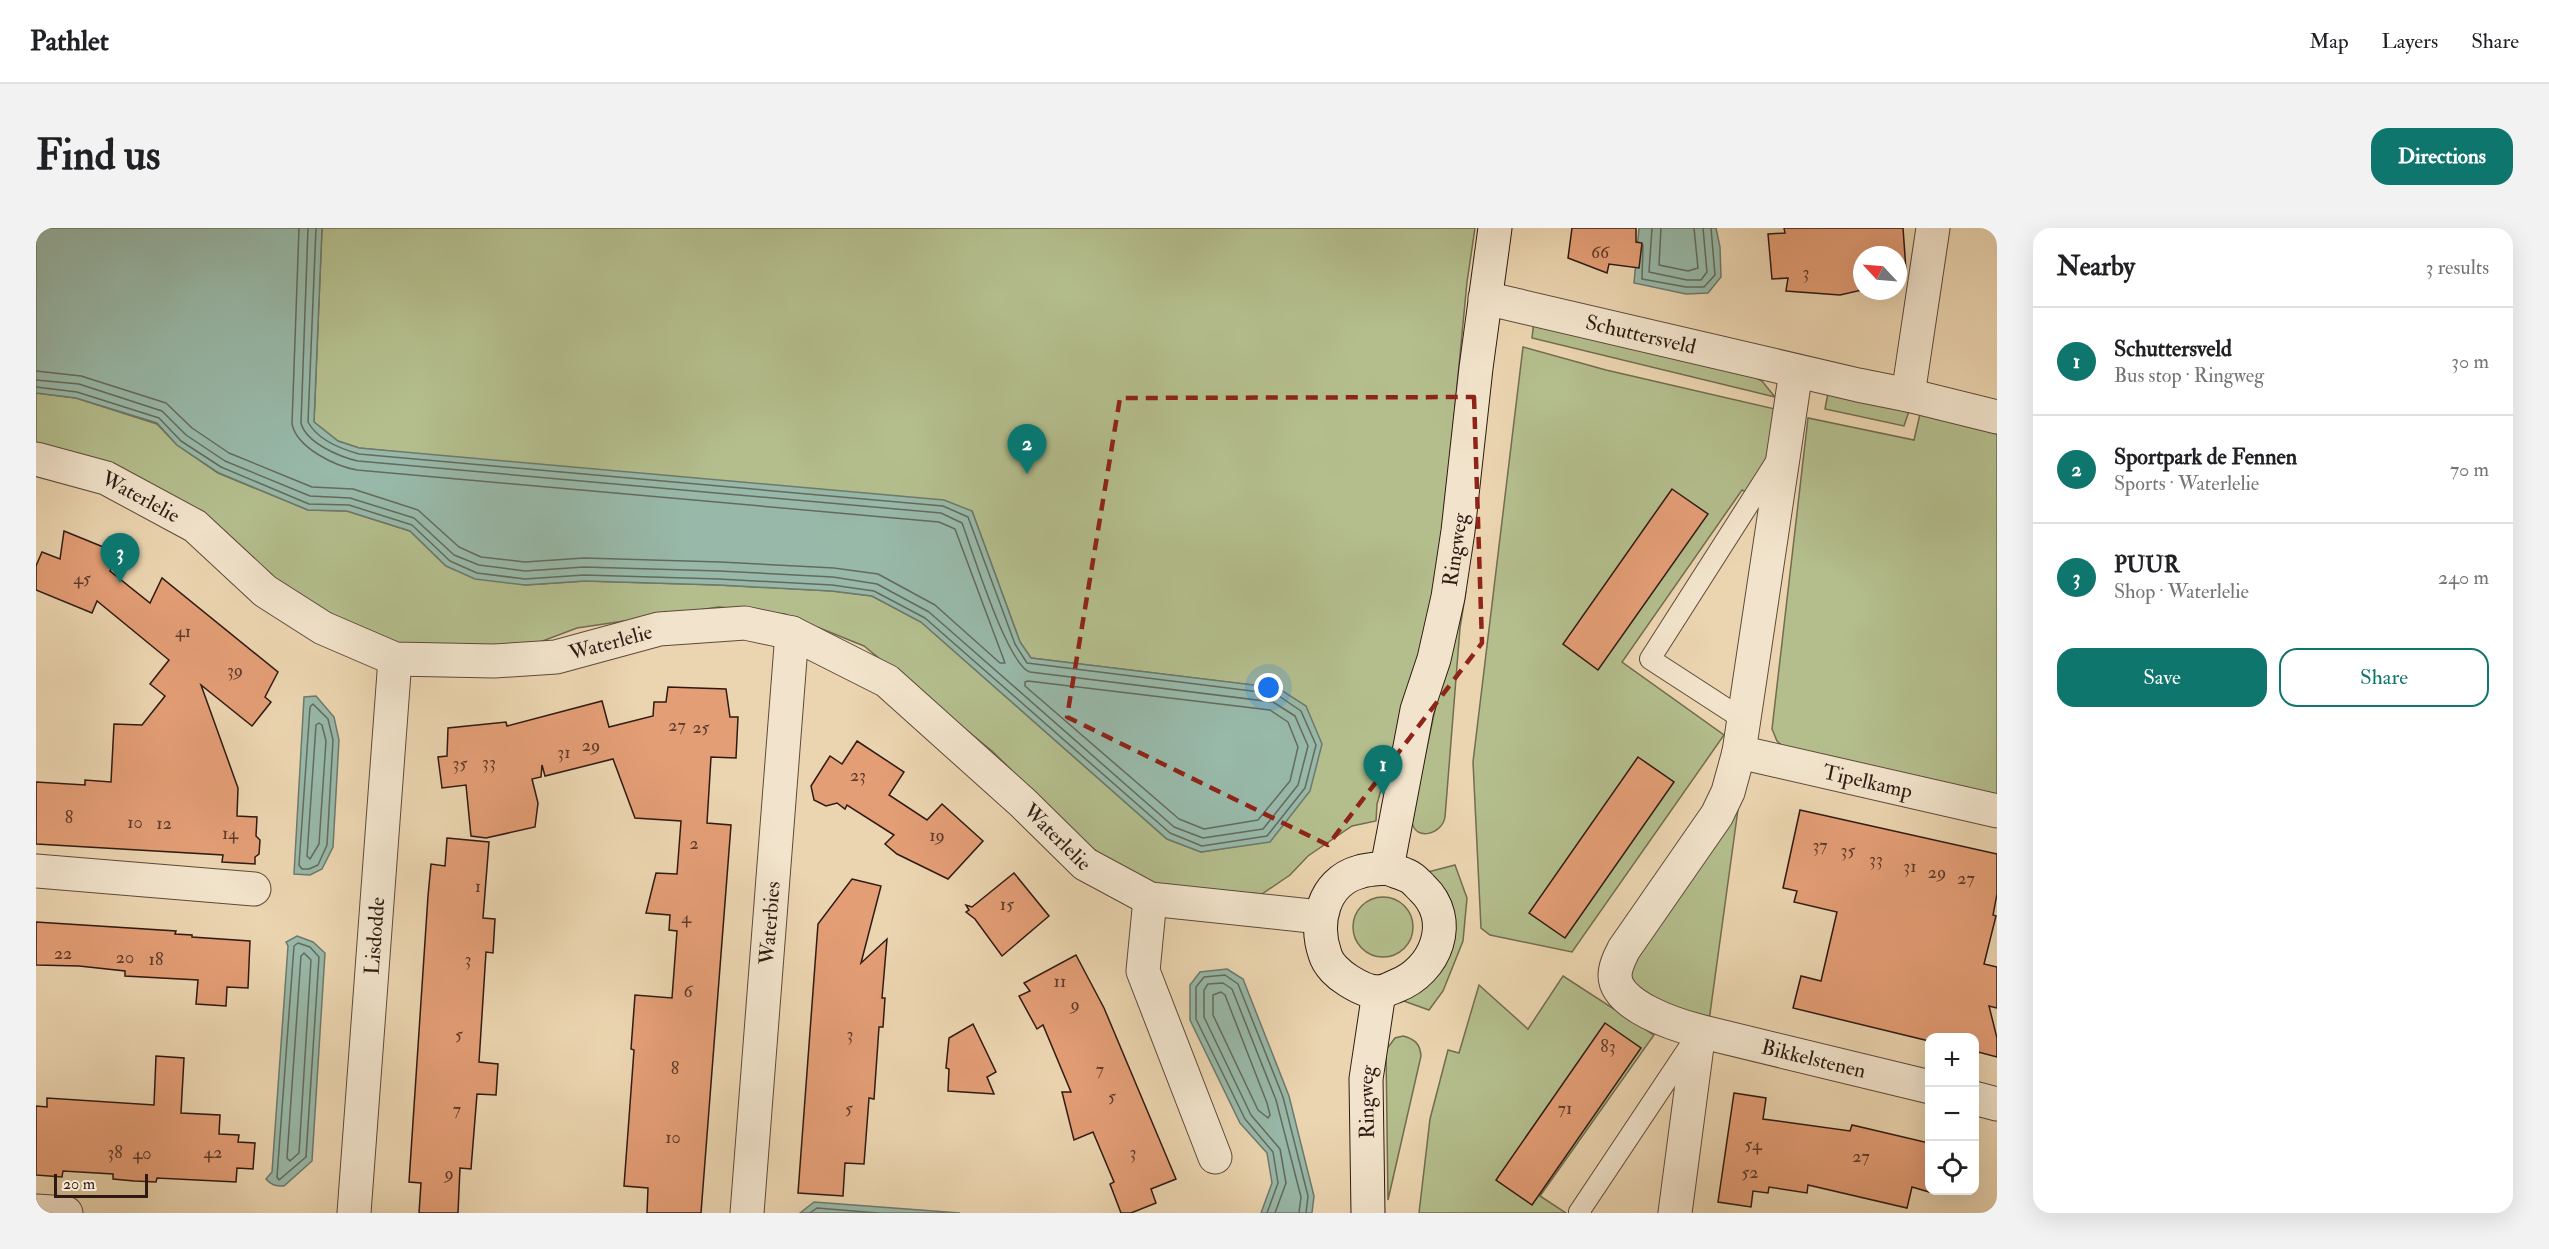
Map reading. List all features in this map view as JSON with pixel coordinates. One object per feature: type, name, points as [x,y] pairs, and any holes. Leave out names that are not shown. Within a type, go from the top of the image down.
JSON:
[{"type":"street","name":"Ringweg","points":[[1387,868],[1417,710],[1434,659],[1448,597],[1467,467],[1495,228]]},
{"type":"street","points":[[1908,395],[1934,228]]},
{"type":"street","name":"Schuttersveld","points":[[1485,298],[1997,417]]},
{"type":"street","points":[[1676,1213],[1699,1031],[1655,1017],[1636,1006],[1618,987],[1615,977],[1618,961],[1624,949],[1717,815],[1728,792],[1739,752],[1796,371]]},
{"type":"street","name":"Waterlelie","points":[[36,459],[106,478],[195,526],[265,591],[323,628],[395,659],[494,661],[556,657],[659,629],[745,623],[792,633],[887,681],[1023,803],[1085,864],[1150,899],[1320,917]]},
{"type":"street","name":"Waterbies","points":[[747,1213],[792,633]]},
{"type":"street","name":"Lisdodde","points":[[354,1213],[395,659]]},
{"type":"street","name":"Tipelkamp","points":[[1739,752],[1997,811]]},
{"type":"street","points":[[1387,868],[1410,876],[1429,895],[1437,909],[1440,930],[1437,947],[1422,971],[1408,982],[1379,992],[1357,986],[1340,975],[1326,957],[1319,936],[1320,917],[1328,896],[1339,883],[1358,872],[1387,868]]},
{"type":"street","points":[[36,870],[254,889]]},
{"type":"street","points":[[1150,899],[1143,971],[1215,1157]]},
{"type":"street","name":"Ringweg","points":[[1368,1213],[1366,1079],[1379,992]]},
{"type":"street","name":"Bikkelstenen","points":[[1699,1031],[1925,1086]]},
{"type":"street","points":[[1979,1099],[1997,1104]]},
{"type":"street","points":[[36,1211],[66,1213]]},
{"type":"lane","points":[[1744,720],[1650,659],[1786,446]]},
{"type":"lane","points":[[1581,1213],[1699,1031]]},
{"type":"highlighted area","points":[[1474,397],[1482,643],[1328,845],[1067,717],[1120,398]]},
{"type":"green space","points":[[322,228],[1475,228],[1467,282],[1439,574],[1430,620],[1377,804],[1376,821],[1352,826],[1308,856],[1290,875],[1262,894],[1138,884],[1086,843],[992,751],[864,646],[785,614],[719,607],[577,628],[524,648],[412,652],[338,631],[36,445],[36,393],[76,398],[157,424],[177,445],[218,473],[308,510],[347,511],[410,531],[446,566],[525,585],[585,581],[719,585],[832,591],[872,596],[921,622],[1167,839],[1201,852],[1270,841],[1277,688],[1031,658],[1020,642],[972,511],[359,448],[338,441],[314,422]]},
{"type":"green space","points":[[1534,321],[1750,375],[1762,381],[1775,397],[1532,338]]},
{"type":"green space","points":[[1523,347],[1606,370],[1775,409],[1769,456],[1750,494],[1742,490],[1622,662],[1724,735],[1572,952],[1490,935],[1481,928],[1473,762]]},
{"type":"green space","points":[[1828,393],[1909,411],[1904,426],[1825,409]]},
{"type":"green space","points":[[1920,414],[1997,433],[1997,794],[1785,748],[1777,741],[1772,729],[1808,418],[1914,440]]},
{"type":"green space","points":[[1466,591],[1460,628],[1445,817],[1443,823],[1434,832],[1423,834],[1414,828],[1412,822],[1414,807],[1436,705]]},
{"type":"green space","points":[[1739,802],[1709,1021],[1669,1011],[1633,985],[1631,974],[1634,961]]},
{"type":"green space","points":[[1455,865],[1467,898],[1463,941],[1443,991],[1429,1010],[1401,1000],[1431,979],[1424,873]]},
{"type":"green space","points":[[1383,897],[1400,902],[1408,910],[1413,927],[1408,944],[1400,952],[1383,957],[1366,952],[1358,944],[1353,927],[1358,910],[1366,902]]},
{"type":"green space","points":[[1563,976],[1654,1035],[1540,1196],[1566,1213],[1419,1213],[1430,1119],[1448,1050],[1459,1053],[1479,985],[1528,1029]]},
{"type":"green space","points":[[1403,1036],[1416,1043],[1421,1056],[1388,1200],[1386,1050],[1395,1038]]},
{"type":"water","points":[[36,228],[322,228],[314,422],[338,441],[359,448],[944,500],[972,511],[1020,642],[1031,658],[1278,688],[1306,706],[1322,744],[1310,791],[1270,842],[1201,852],[1167,839],[921,622],[872,596],[832,591],[719,585],[585,581],[525,585],[475,579],[446,566],[410,531],[347,511],[308,510],[219,473],[177,445],[157,423],[76,398],[36,393]]},
{"type":"water","points":[[1639,228],[1716,228],[1720,247],[1721,277],[1708,293],[1686,294],[1634,283]]},
{"type":"water","points":[[316,696],[334,717],[339,740],[333,847],[322,869],[310,875],[294,874],[304,697]]},
{"type":"water","points":[[297,936],[313,942],[325,953],[312,1161],[284,1186],[281,1186],[272,1184],[266,1179],[272,1172],[288,946],[286,942]]},
{"type":"water","points":[[1227,969],[1243,979],[1289,1096],[1314,1196],[1312,1213],[1261,1213],[1272,1183],[1267,1153],[1240,1123],[1190,1020],[1190,985],[1200,972]]},
{"type":"water","points":[[814,1202],[960,1213],[800,1213]]},
{"type":"building","points":[[1572,228],[1636,228],[1636,242],[1642,243],[1639,268],[1609,264],[1607,273],[1568,258]]},
{"type":"building","points":[[1784,228],[1903,228],[1904,246],[1853,246],[1853,292],[1840,295],[1786,291],[1788,278],[1772,279],[1768,234],[1785,233]]},
{"type":"building","points":[[1672,489],[1708,514],[1598,670],[1563,644]]},
{"type":"building","points":[[64,531],[118,553],[110,571],[150,603],[162,578],[278,672],[265,697],[271,702],[252,726],[201,685],[238,788],[237,816],[257,817],[256,836],[260,840],[259,854],[255,857],[255,864],[222,862],[223,855],[36,844],[36,782],[85,785],[85,780],[111,782],[114,724],[142,725],[165,696],[150,684],[169,660],[97,601],[92,613],[36,590],[36,566],[42,552],[60,559]]},
{"type":"building","points":[[668,687],[726,689],[730,717],[738,717],[736,758],[711,757],[707,823],[731,825],[701,1213],[647,1213],[648,1188],[624,1186],[634,1050],[631,1049],[635,995],[672,998],[677,931],[669,930],[670,915],[646,913],[656,873],[677,874],[681,821],[635,818],[613,759],[545,776],[542,765],[541,777],[532,779],[538,803],[535,827],[486,838],[471,836],[466,785],[442,788],[438,757],[447,756],[448,728],[506,722],[507,726],[602,701],[609,727],[653,716],[654,702],[666,702]]},
{"type":"building","points":[[857,741],[904,772],[889,795],[927,820],[942,804],[983,841],[948,879],[897,854],[885,844],[894,835],[847,805],[845,809],[837,803],[826,806],[814,800],[811,786],[830,756],[842,764]]},
{"type":"building","points":[[1638,757],[1674,782],[1565,938],[1529,913]]},
{"type":"building","points":[[1800,810],[1997,854],[1997,894],[1993,915],[1996,916],[1984,964],[1997,967],[1997,1008],[1989,1006],[1997,1038],[1997,1057],[1979,1052],[1979,1033],[1925,1033],[1925,1040],[1793,1008],[1801,976],[1821,981],[1837,912],[1794,902],[1797,891],[1783,888]]},
{"type":"building","points":[[447,838],[489,842],[483,918],[495,919],[493,953],[486,952],[479,1062],[498,1064],[496,1095],[477,1094],[471,1169],[460,1168],[458,1213],[419,1213],[421,1183],[409,1182],[428,896],[431,864],[445,866]]},
{"type":"building","points":[[1014,873],[1049,916],[1002,956],[975,919],[966,912],[969,910],[966,905],[972,907]]},
{"type":"building","points":[[852,879],[881,886],[861,963],[887,939],[882,998],[885,998],[883,1027],[879,1027],[874,1099],[869,1098],[864,1164],[845,1163],[843,1196],[798,1193],[818,924]]},
{"type":"building","points":[[36,922],[176,931],[175,934],[192,935],[192,937],[250,941],[248,988],[227,987],[226,1006],[196,1004],[198,980],[125,976],[125,971],[79,966],[36,965]]},
{"type":"building","points":[[1076,955],[1104,1008],[1176,1179],[1151,1189],[1156,1203],[1131,1213],[1121,1213],[1110,1184],[1114,1182],[1093,1132],[1074,1140],[1062,1092],[1071,1092],[1043,1025],[1037,1029],[1019,996],[1030,991],[1024,983]]},
{"type":"building","points":[[1605,1023],[1641,1048],[1532,1205],[1496,1180]]},
{"type":"building","points":[[973,1024],[996,1072],[987,1077],[994,1094],[948,1091],[949,1069],[946,1068],[949,1038]]},
{"type":"building","points":[[156,1056],[184,1058],[181,1113],[220,1115],[219,1134],[239,1135],[238,1142],[255,1143],[253,1169],[237,1168],[236,1182],[157,1178],[156,1182],[134,1181],[113,1179],[113,1174],[63,1171],[62,1177],[36,1175],[36,1106],[47,1107],[47,1098],[154,1105]]},
{"type":"building","points":[[1734,1093],[1766,1098],[1763,1119],[1850,1131],[1852,1125],[1925,1142],[1925,1191],[1912,1187],[1907,1208],[1808,1185],[1807,1193],[1769,1187],[1768,1193],[1753,1191],[1751,1207],[1718,1202]]},
{"type":"place","name":"Sportpark de Fennen","points":[[1027,474]]},
{"type":"place","name":"PUUR","points":[[120,583]]},
{"type":"place","name":"Schuttersveld","points":[[1383,795]]}]
